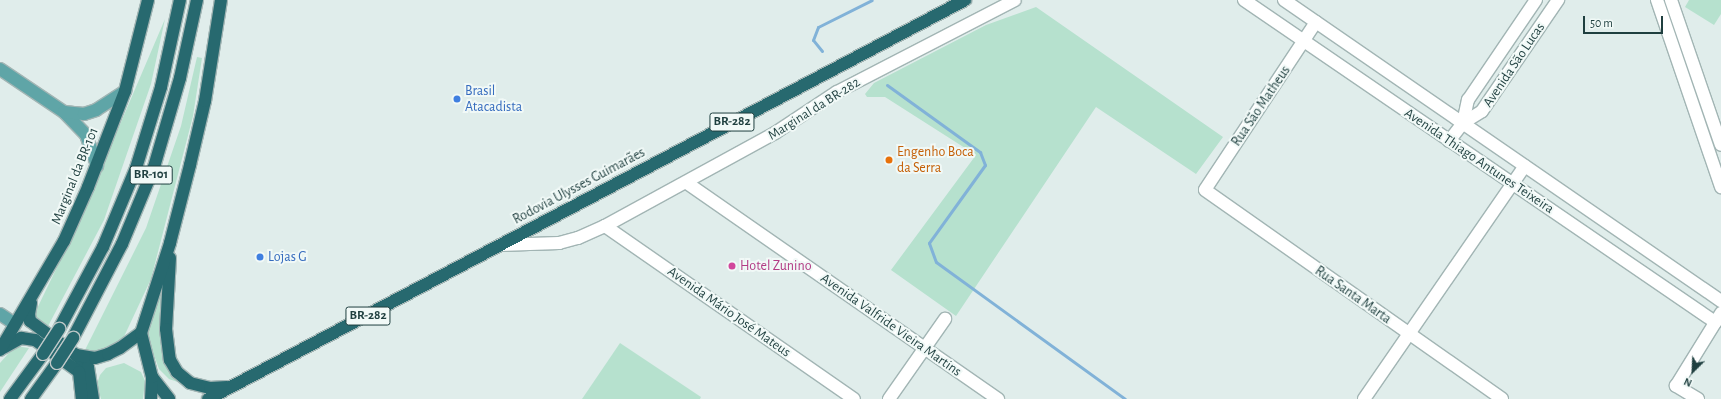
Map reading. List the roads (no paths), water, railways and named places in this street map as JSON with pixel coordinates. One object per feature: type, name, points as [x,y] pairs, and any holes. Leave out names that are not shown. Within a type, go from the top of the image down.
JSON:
[{"type":"highway","name":"Marginal da BR-101","points":[[0,350],[15,324],[33,298],[64,241],[97,166],[125,92],[148,0]]},
{"type":"highway","points":[[171,47],[172,0]]},
{"type":"highway","name":"BR-101","points":[[10,399],[43,354],[59,329],[104,247],[120,211],[150,129],[171,47],[180,0]]},
{"type":"highway","name":"BR-101","points":[[31,399],[73,338],[122,244],[154,167],[180,78],[197,0]]},
{"type":"highway","points":[[151,399],[152,377],[141,333],[170,243],[205,101],[221,0]]},
{"type":"highway","name":"Rodovia Ulysses Guimarães","points":[[208,399],[227,392],[500,245],[965,0]]},
{"type":"highway","points":[[170,243],[166,329],[170,360],[182,377],[199,386],[227,392]]},
{"type":"highway","points":[[33,298],[29,314],[30,321],[76,355],[88,367],[93,399]]},
{"type":"highway","points":[[76,355],[96,358],[108,354],[120,348],[141,333]]},
{"type":"highway","points":[[0,350],[21,338],[35,340],[79,372],[82,399]]},
{"type":"highway","points":[[152,377],[169,399]]},
{"type":"main road","points":[[0,69],[64,112],[86,135],[97,166]]},
{"type":"main road","points":[[64,112],[84,114],[96,110],[125,92]]},
{"type":"main road","points":[[0,314],[15,324]]},
{"type":"street","name":"Marginal da BR-282","points":[[500,245],[559,243],[578,238],[604,226],[687,183],[776,133],[837,92],[1015,0]]},
{"type":"street","name":"Avenida Thiago Antunes Teixeira","points":[[1244,0],[1513,184],[1718,318]]},
{"type":"street","name":"Avenida Thiago Antunes Teixeira","points":[[1284,0],[1721,301]]},
{"type":"street","name":"Avenida São Lucas","points":[[1463,123],[1468,100],[1536,0]]},
{"type":"street","name":"Avenida São Lucas","points":[[1449,141],[1463,123],[1482,111],[1558,0]]},
{"type":"street","points":[[1657,0],[1721,186]]},
{"type":"street","points":[[1671,0],[1698,78],[1718,126],[1721,145]]},
{"type":"street","points":[[1525,16],[1540,26]]},
{"type":"street","name":"Rua São Matheus","points":[[1205,190],[1316,22]]},
{"type":"street","points":[[1685,83],[1698,78]]},
{"type":"street","points":[[1364,399],[1525,166]]},
{"type":"street","name":"Avenida Valfride Vieira Martins","points":[[687,183],[998,399]]},
{"type":"street","name":"Rua Santa Marta","points":[[1205,190],[1502,399]]},
{"type":"street","name":"Avenida Mário José Mateus","points":[[604,226],[854,399]]},
{"type":"street","points":[[1698,399],[1676,386],[1718,318]]},
{"type":"street","points":[[889,399],[945,319]]},
{"type":"waterway","points":[[822,51],[813,40],[818,27],[872,0]]},
{"type":"waterway","points":[[887,85],[980,152],[985,165],[929,243],[936,262],[1125,399]]},
{"type":"place","name":"Brasil Atacadista","points":[[457,99]]},
{"type":"place","name":"Engenho Boca da Serra","points":[[889,160]]},
{"type":"place","name":"Lojas G","points":[[260,257]]},
{"type":"place","name":"Hotel Zunino","points":[[732,266]]}]
